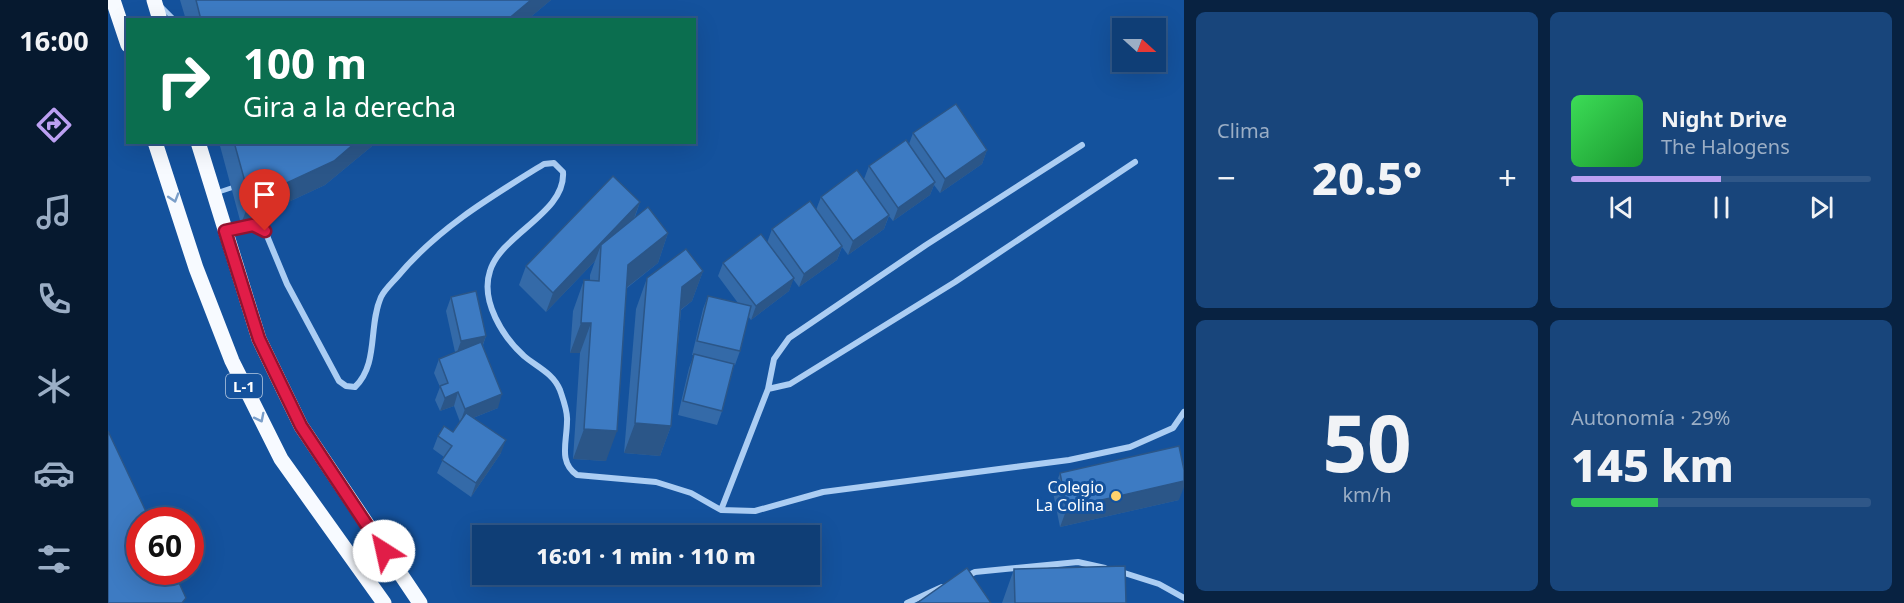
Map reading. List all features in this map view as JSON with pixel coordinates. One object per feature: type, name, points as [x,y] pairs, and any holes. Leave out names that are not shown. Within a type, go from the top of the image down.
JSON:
[{"type":"main road","points":[[113,0],[126,39]]},
{"type":"main road","points":[[155,0],[160,18]]},
{"type":"main road","name":"L-1","points":[[156,144],[196,268],[242,381],[281,459],[384,603]]},
{"type":"main road","name":"L-1","points":[[199,144],[259,339],[301,426],[420,603]]},
{"type":"street","points":[[721,510],[768,389],[774,359],[789,338],[926,245],[1082,145]]},
{"type":"street","points":[[768,389],[790,384],[955,282],[1135,162]]},
{"type":"street","points":[[225,231],[253,225],[265,231],[287,284],[339,381],[346,386],[355,387],[365,377],[374,319],[382,295],[412,259],[482,202],[544,164],[554,163],[563,172],[564,183],[557,196],[495,258],[488,290],[495,317],[525,356],[542,367],[559,388],[568,418],[564,460],[568,469],[577,475],[656,482],[691,493],[721,510],[755,511],[823,492],[1089,455],[1130,447],[1173,428],[1184,412]]},
{"type":"street","points":[[955,581],[975,573],[1078,562],[1159,584],[1184,598]]},
{"type":"street","points":[[907,603],[945,586]]},
{"type":"lane","points":[[155,0],[173,18]]},
{"type":"lane","points":[[214,193],[243,184]]},
{"type":"building","points":[[196,0],[531,0],[509,18],[200,18]]},
{"type":"building","points":[[956,104],[987,150],[945,179],[913,133]]},
{"type":"building","points":[[906,140],[935,182],[898,208],[869,166]]},
{"type":"building","points":[[235,144],[354,144],[334,161],[250,200]]},
{"type":"building","points":[[857,170],[889,215],[853,241],[821,197]]},
{"type":"building","points":[[613,176],[640,202],[553,293],[526,266]]},
{"type":"building","points":[[810,201],[842,246],[804,274],[772,229]]},
{"type":"building","points":[[648,207],[668,233],[628,265],[617,431],[584,429],[591,323],[581,323],[584,280],[599,281],[601,245]]},
{"type":"building","points":[[761,234],[794,278],[756,306],[723,263]]},
{"type":"building","points":[[686,249],[703,271],[682,287],[671,426],[635,423],[647,278]]},
{"type":"building","points":[[476,291],[486,336],[461,341],[451,297]]},
{"type":"building","points":[[708,296],[751,306],[740,351],[697,341]]},
{"type":"building","points":[[481,342],[502,394],[465,409],[458,392],[445,398],[440,386],[448,383],[439,359]]},
{"type":"building","points":[[694,354],[734,364],[722,411],[683,401]]},
{"type":"building","points":[[466,413],[506,440],[476,483],[442,460],[452,446],[438,436],[444,426],[453,432]]},
{"type":"building","points":[[108,431],[144,507],[126,507],[126,585],[180,585],[186,598],[182,603],[108,603]]},
{"type":"building","points":[[1179,446],[1184,481],[1067,508],[1060,473]]},
{"type":"building","points":[[1125,566],[1126,603],[1015,603],[1014,569]]},
{"type":"building","points":[[967,568],[991,603],[917,603]]},
{"type":"place","name":"Colegio La Colina","points":[[1116,496]]},
{"type":"route","points":[[265,231],[253,225],[225,231],[259,339],[301,426],[384,551]]}]
